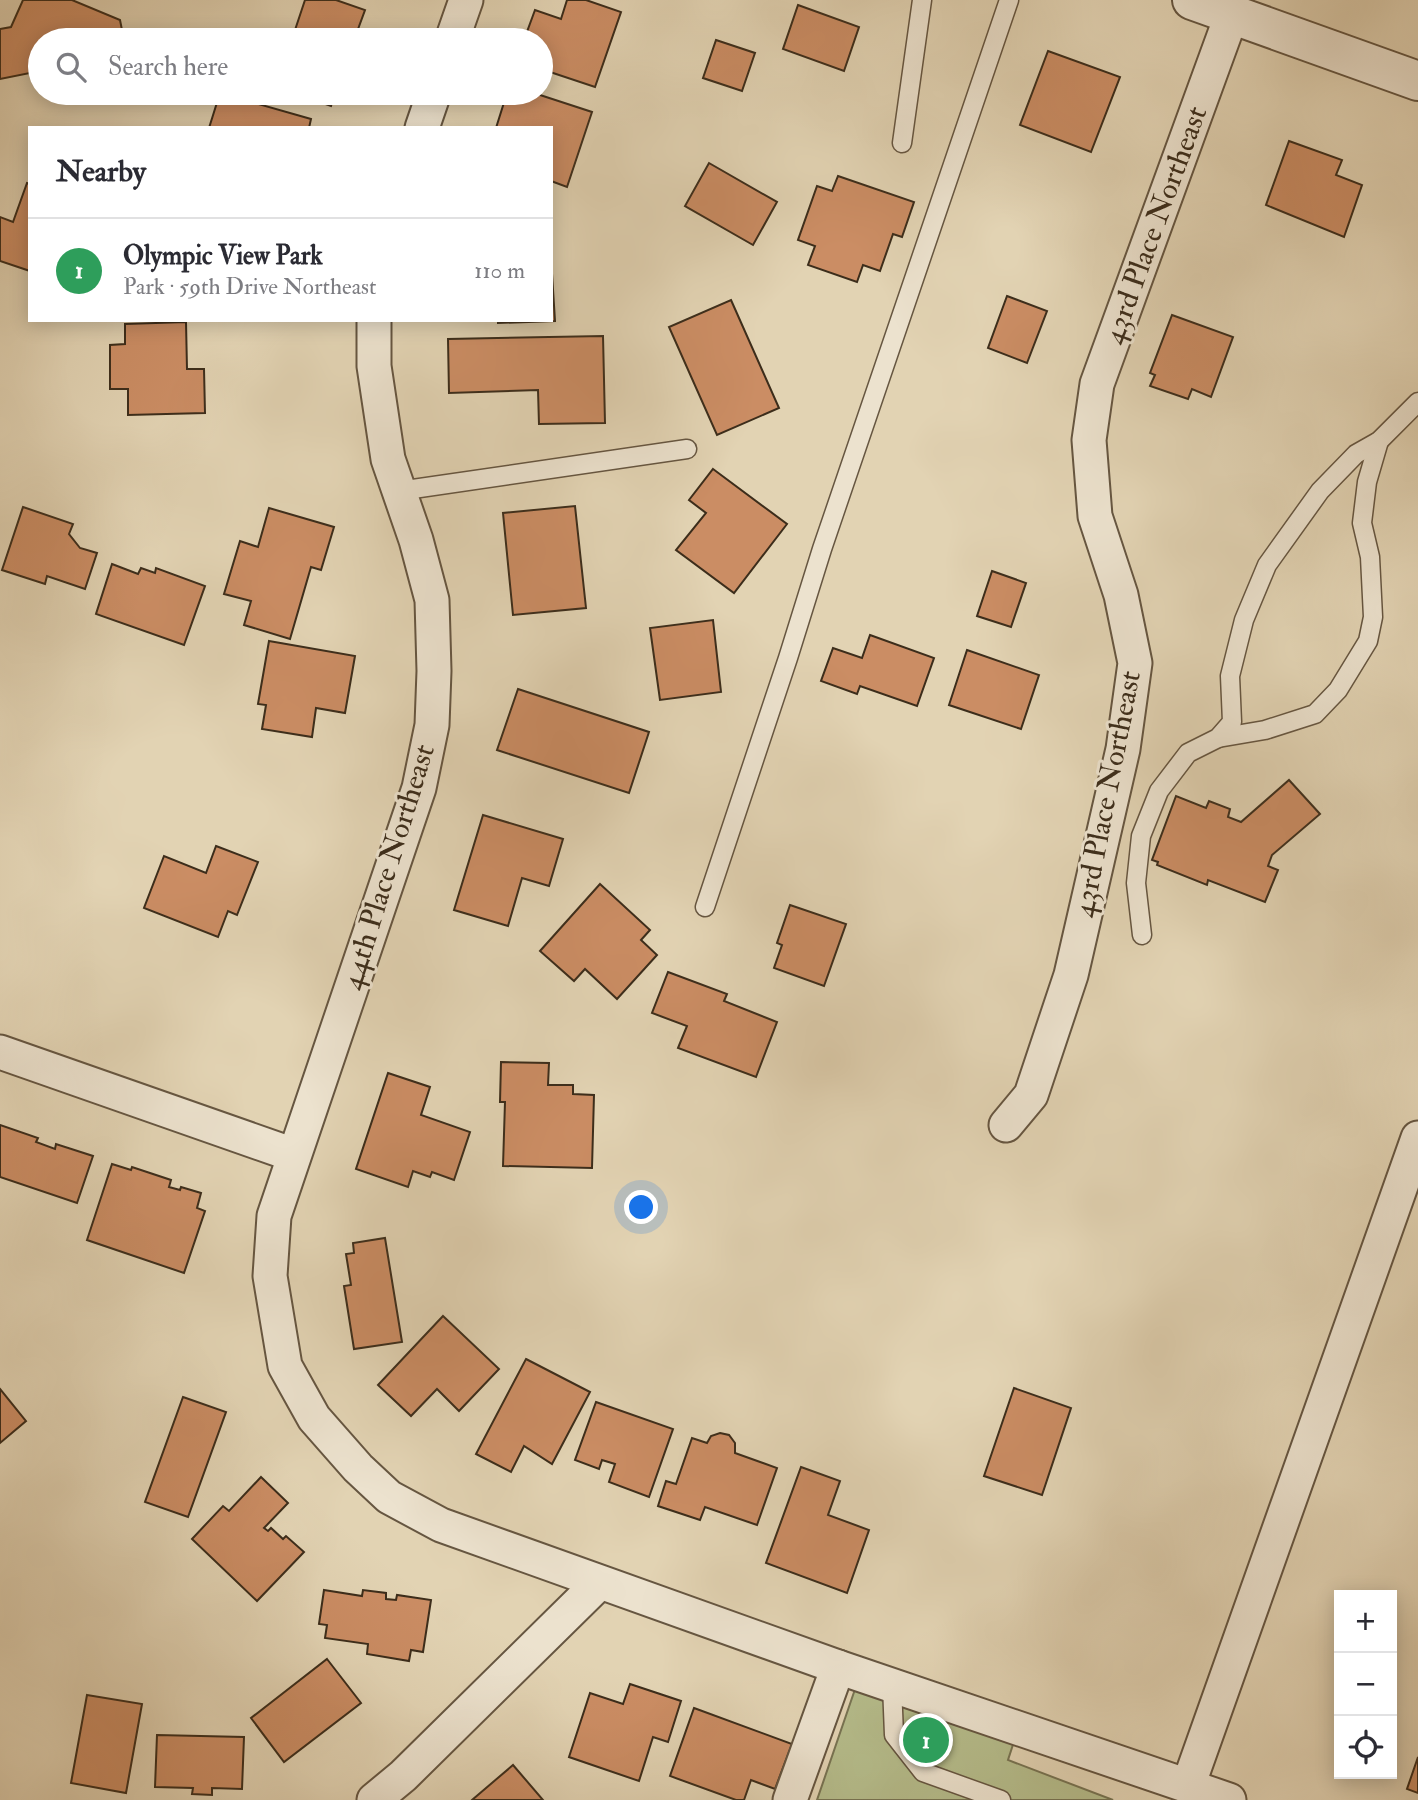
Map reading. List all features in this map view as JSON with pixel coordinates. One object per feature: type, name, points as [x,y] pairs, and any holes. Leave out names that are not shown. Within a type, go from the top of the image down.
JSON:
[{"type":"street","points":[[456,28],[466,0]]},
{"type":"street","points":[[1192,0],[1418,81]]},
{"type":"street","name":"43rd Place Northeast","points":[[1006,1125],[1031,1096],[1071,975],[1122,749],[1135,663],[1121,595],[1095,516],[1089,440],[1097,384],[1232,14]]},
{"type":"street","points":[[423,126],[430,105]]},
{"type":"street","name":"44th Place Northeast","points":[[374,322],[374,366],[388,458],[432,600],[432,725],[419,788],[274,1216],[270,1276],[285,1366],[314,1418],[358,1468],[389,1497],[441,1525],[838,1667],[1229,1800]]},
{"type":"street","points":[[0,1052],[294,1154]]},
{"type":"street","points":[[1188,1786],[1418,1138]]},
{"type":"street","points":[[374,1800],[403,1776],[599,1583]]},
{"type":"street","points":[[790,1800],[838,1667]]},
{"type":"lane","points":[[902,143],[922,0]]},
{"type":"lane","points":[[705,907],[822,549],[1009,0]]},
{"type":"lane","points":[[1218,738],[1232,722],[1230,676],[1244,620],[1267,565],[1320,491],[1356,454],[1378,441],[1418,402]]},
{"type":"lane","points":[[1142,935],[1136,883],[1141,836],[1159,791],[1181,762],[1188,753],[1218,738],[1265,730],[1315,714],[1338,690],[1367,641],[1373,617],[1372,581],[1370,556],[1362,523],[1367,482],[1378,441]]},
{"type":"lane","points":[[399,491],[687,449]]},
{"type":"lane","points":[[892,1685],[894,1735],[923,1772],[1002,1800]]},
{"type":"green space","points":[[863,1666],[1021,1720],[1008,1760],[1113,1800],[817,1800]]},
{"type":"building","points":[[23,0],[72,0],[120,20],[122,28],[28,28],[28,73],[0,79],[0,29],[11,27]]},
{"type":"building","points":[[305,0],[336,0],[365,10],[358,28],[296,28]]},
{"type":"building","points":[[567,0],[586,0],[621,12],[595,87],[553,73],[553,28],[528,28],[535,10],[561,19]]},
{"type":"building","points":[[798,5],[859,27],[844,71],[783,49]]},
{"type":"building","points":[[716,40],[755,53],[742,91],[703,78]]},
{"type":"building","points":[[1048,51],[1120,77],[1091,152],[1020,125]]},
{"type":"building","points":[[553,99],[592,112],[567,187],[553,182],[553,126],[497,126],[503,105],[553,105]]},
{"type":"building","points":[[216,105],[262,105],[311,119],[309,126],[210,126]]},
{"type":"building","points":[[1289,141],[1342,160],[1336,175],[1362,185],[1344,237],[1266,205]]},
{"type":"building","points":[[709,163],[777,202],[753,245],[685,206]]},
{"type":"building","points":[[838,176],[914,202],[902,237],[893,234],[880,271],[863,265],[857,282],[808,265],[815,246],[798,240],[817,186],[832,191]]},
{"type":"building","points":[[28,183],[28,270],[0,261],[0,217],[13,222]]},
{"type":"building","points":[[553,290],[555,321],[553,321]]},
{"type":"building","points":[[1007,296],[1047,311],[1027,363],[988,348]]},
{"type":"building","points":[[731,300],[779,408],[717,435],[669,327]]},
{"type":"building","points":[[1172,315],[1233,337],[1211,397],[1192,389],[1188,399],[1150,386],[1155,375],[1150,373]]},
{"type":"building","points":[[186,322],[187,369],[204,369],[205,413],[128,415],[128,389],[110,389],[110,345],[125,344],[125,324]]},
{"type":"building","points":[[603,336],[605,423],[539,424],[538,390],[449,393],[448,339]]},
{"type":"building","points":[[713,469],[787,524],[734,593],[676,550],[706,513],[689,500]]},
{"type":"building","points":[[575,506],[586,608],[513,615],[503,513]]},
{"type":"building","points":[[23,507],[73,524],[69,534],[80,548],[97,553],[85,589],[47,576],[45,584],[2,570]]},
{"type":"building","points":[[269,508],[334,527],[321,570],[311,567],[290,639],[244,625],[251,601],[224,594],[240,541],[258,547]]},
{"type":"building","points":[[112,564],[138,574],[141,568],[155,573],[156,568],[205,586],[184,645],[96,614]]},
{"type":"building","points":[[992,571],[1026,583],[1011,627],[977,616]]},
{"type":"building","points":[[713,620],[721,692],[660,700],[650,628]]},
{"type":"building","points":[[870,635],[934,658],[917,706],[860,686],[857,694],[821,681],[833,648],[862,658]]},
{"type":"building","points":[[269,641],[355,656],[345,713],[316,708],[312,737],[262,729],[266,705],[258,704]]},
{"type":"building","points":[[967,650],[1039,675],[1021,729],[949,705]]},
{"type":"building","points":[[518,689],[649,732],[629,793],[497,750]]},
{"type":"building","points":[[1289,780],[1320,814],[1272,855],[1268,866],[1278,870],[1265,902],[1208,880],[1207,885],[1157,865],[1158,862],[1152,860],[1176,796],[1206,808],[1209,801],[1230,809],[1228,817],[1241,822]]},
{"type":"building","points":[[483,815],[563,839],[549,886],[522,878],[508,926],[454,910]]},
{"type":"building","points":[[216,846],[258,862],[237,915],[228,911],[218,937],[144,908],[164,856],[206,873]]},
{"type":"building","points":[[600,884],[650,930],[641,940],[657,955],[617,999],[585,969],[574,981],[540,951]]},
{"type":"building","points":[[790,905],[846,924],[824,986],[774,968],[782,945],[777,943]]},
{"type":"building","points":[[668,972],[727,994],[724,1001],[777,1022],[756,1077],[678,1048],[687,1026],[652,1013]]},
{"type":"building","points":[[501,1062],[549,1063],[548,1085],[573,1085],[573,1094],[594,1095],[592,1168],[503,1166],[505,1102],[500,1102]]},
{"type":"building","points":[[388,1073],[430,1087],[421,1115],[470,1132],[454,1180],[432,1172],[430,1177],[413,1171],[408,1187],[356,1169]]},
{"type":"building","points":[[0,1125],[38,1138],[36,1142],[55,1149],[56,1144],[93,1156],[77,1203],[0,1177]]},
{"type":"building","points":[[112,1164],[131,1170],[132,1167],[171,1180],[169,1187],[180,1190],[181,1187],[201,1193],[197,1208],[205,1211],[184,1273],[87,1240]]},
{"type":"building","points":[[385,1238],[402,1342],[354,1349],[344,1286],[351,1285],[346,1254],[354,1253],[353,1243]]},
{"type":"building","points":[[443,1316],[499,1369],[459,1411],[437,1389],[411,1416],[378,1385]]},
{"type":"building","points":[[526,1359],[590,1392],[552,1464],[524,1446],[511,1472],[476,1454]]},
{"type":"building","points":[[1014,1388],[1071,1408],[1042,1495],[984,1476]]},
{"type":"building","points":[[0,1389],[26,1421],[0,1443]]},
{"type":"building","points":[[183,1397],[226,1412],[188,1517],[145,1502]]},
{"type":"building","points":[[596,1402],[673,1429],[649,1497],[609,1482],[615,1464],[602,1460],[599,1469],[575,1460]]},
{"type":"building","points":[[720,1433],[729,1435],[735,1443],[735,1453],[777,1468],[757,1525],[705,1507],[700,1520],[658,1506],[666,1481],[676,1484],[692,1438],[707,1443],[711,1436]]},
{"type":"building","points":[[801,1467],[840,1481],[828,1515],[869,1530],[847,1593],[766,1563]]},
{"type":"building","points":[[261,1477],[288,1503],[264,1528],[268,1531],[271,1528],[283,1539],[286,1536],[304,1552],[257,1601],[192,1539],[223,1506],[229,1511]]},
{"type":"building","points":[[324,1590],[362,1596],[363,1590],[386,1593],[386,1599],[396,1600],[397,1595],[431,1600],[423,1652],[411,1650],[409,1661],[367,1654],[368,1644],[325,1638],[327,1625],[319,1624]]},
{"type":"building","points":[[327,1659],[361,1703],[284,1762],[251,1718]]},
{"type":"building","points":[[630,1684],[681,1701],[668,1742],[653,1737],[639,1781],[569,1757],[590,1693],[623,1704]]},
{"type":"building","points":[[87,1695],[142,1704],[126,1793],[71,1783]]},
{"type":"building","points":[[694,1708],[792,1744],[775,1789],[751,1780],[744,1800],[736,1800],[670,1776]]},
{"type":"building","points":[[157,1735],[244,1737],[242,1789],[212,1788],[212,1795],[192,1794],[193,1788],[155,1787]]},
{"type":"building","points":[[1418,1757],[1418,1793],[1407,1789]]},
{"type":"building","points":[[513,1765],[543,1800],[472,1800]]},
{"type":"place","name":"Olympic View Park","points":[[926,1740]]}]
